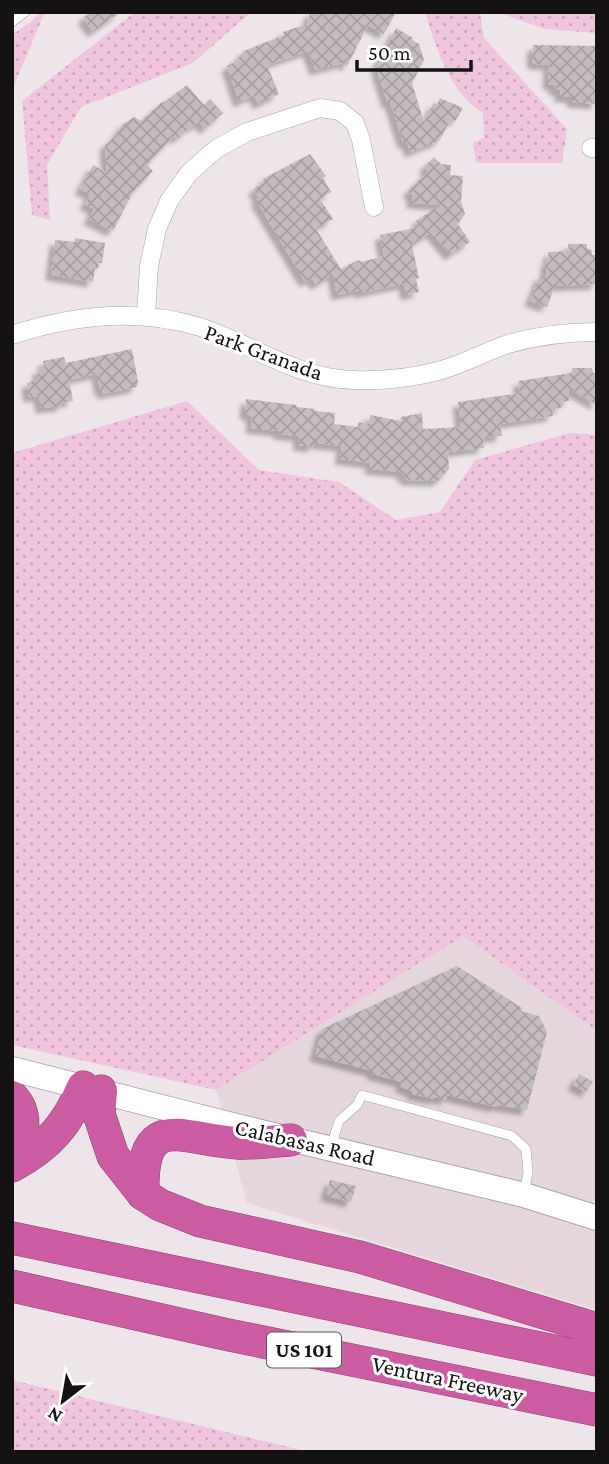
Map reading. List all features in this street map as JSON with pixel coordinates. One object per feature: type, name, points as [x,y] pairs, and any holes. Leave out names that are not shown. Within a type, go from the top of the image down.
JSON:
[{"type":"highway","points":[[12,1164],[34,1154],[49,1142],[92,1089]]},
{"type":"highway","points":[[92,1089],[113,1156],[143,1194],[160,1205],[200,1221],[360,1257],[597,1329]]},
{"type":"highway","points":[[12,1097],[21,1108],[24,1125],[22,1140],[12,1164]]},
{"type":"highway","points":[[143,1194],[142,1170],[145,1156],[152,1144],[163,1136],[186,1133],[237,1143],[291,1140]]},
{"type":"highway","name":"US 101","points":[[12,1238],[597,1360]]},
{"type":"highway","name":"Ventura Freeway","points":[[12,1286],[224,1334],[597,1410]]},
{"type":"main road","name":"Calabasas Road","points":[[12,1069],[291,1140],[524,1195],[597,1218]]},
{"type":"street","points":[[146,315],[149,266],[157,229],[169,201],[189,173],[216,149],[247,132],[320,108],[340,111],[355,123],[361,140],[374,207]]},
{"type":"street","name":"Park Granada","points":[[12,335],[48,323],[94,317],[146,315],[200,327],[311,374],[352,380],[394,380],[440,371],[509,344],[572,332],[597,332]]},
{"type":"lane","points":[[12,22],[24,12]]},
{"type":"lane","points":[[330,1149],[340,1122],[357,1105],[362,1094],[512,1136],[527,1149],[528,1172],[524,1195]]},
{"type":"shaded area","points":[[40,12],[45,12],[12,90],[12,35]]},
{"type":"shaded area","points":[[135,12],[251,12],[193,63],[81,107],[47,165],[50,220],[32,215],[22,101]]},
{"type":"shaded area","points":[[425,12],[480,12],[484,38],[567,129],[562,163],[476,163],[473,142],[484,138],[483,113],[471,104],[453,82],[439,55]]},
{"type":"shaded area","points":[[497,12],[597,12],[597,33],[545,29]]},
{"type":"shaded area","points":[[187,401],[259,470],[339,482],[396,520],[440,512],[475,460],[570,433],[597,435],[597,1031],[463,936],[216,1090],[12,1045],[12,453]]},
{"type":"shaded area","points":[[463,936],[597,1031],[597,1310],[247,1203],[216,1090]]},
{"type":"shaded area","points":[[12,1380],[309,1452],[12,1452]]},
{"type":"building","points":[[90,12],[121,12],[93,32],[83,18]]},
{"type":"building","points":[[310,12],[396,12],[384,34],[368,25],[347,66],[343,63],[315,70],[308,51],[267,65],[279,94],[258,104],[254,95],[239,102],[227,66],[236,61],[244,51],[284,35],[283,32],[307,24]]},
{"type":"building","points":[[396,28],[419,44],[424,60],[412,83],[424,122],[434,103],[437,105],[440,98],[463,108],[455,121],[451,119],[439,141],[410,152],[407,142],[403,143],[376,67]]},
{"type":"building","points":[[533,45],[597,46],[597,104],[572,102],[572,97],[560,97],[560,90],[554,90],[554,85],[548,84],[549,65],[532,62]]},
{"type":"building","points":[[187,85],[204,105],[210,99],[223,113],[205,129],[199,122],[177,139],[174,136],[147,165],[153,171],[133,192],[113,231],[89,219],[94,209],[85,204],[90,194],[80,189],[93,165],[107,173],[105,145],[115,137],[122,125],[134,117],[141,121]]},
{"type":"building","points":[[310,154],[326,176],[323,178],[331,192],[320,199],[333,219],[316,229],[341,269],[358,260],[361,262],[384,256],[380,235],[420,227],[416,221],[440,205],[412,203],[412,195],[408,191],[428,171],[424,167],[434,157],[441,164],[451,165],[450,175],[463,176],[461,202],[465,214],[458,224],[470,242],[450,255],[431,232],[412,245],[419,292],[406,295],[404,284],[337,295],[333,274],[316,285],[312,278],[305,282],[256,200],[259,198],[253,189],[265,182],[263,179]]},
{"type":"building","points":[[75,238],[105,243],[102,263],[95,268],[93,282],[51,275],[55,240],[75,242]]},
{"type":"building","points":[[568,244],[587,244],[592,255],[597,255],[597,284],[555,286],[547,307],[530,301],[540,275],[546,277],[548,252],[569,251]]},
{"type":"building","points":[[132,349],[137,387],[103,394],[97,374],[69,380],[73,401],[62,403],[62,406],[41,408],[39,396],[29,397],[27,383],[39,379],[37,370],[44,368],[43,361],[64,357],[66,363]]},
{"type":"building","points":[[572,368],[592,368],[593,373],[597,373],[597,405],[568,388],[569,401],[560,402],[561,408],[552,409],[553,416],[500,424],[502,436],[483,438],[484,448],[448,452],[449,469],[438,481],[407,480],[401,472],[370,469],[371,463],[340,459],[342,446],[314,443],[313,447],[298,445],[299,436],[251,428],[252,417],[245,413],[246,399],[335,413],[334,424],[358,427],[358,422],[368,424],[370,415],[401,421],[401,417],[422,413],[423,429],[461,427],[458,402],[520,393],[518,381],[572,373]]},
{"type":"building","points":[[457,966],[522,1008],[521,1011],[539,1016],[547,1032],[527,1110],[496,1107],[447,1095],[446,1100],[412,1094],[412,1091],[400,1087],[402,1082],[315,1056],[322,1029]]},
{"type":"building","points":[[579,1074],[593,1082],[586,1092],[573,1085]]},
{"type":"building","points":[[330,1180],[356,1186],[351,1202],[326,1196]]}]
